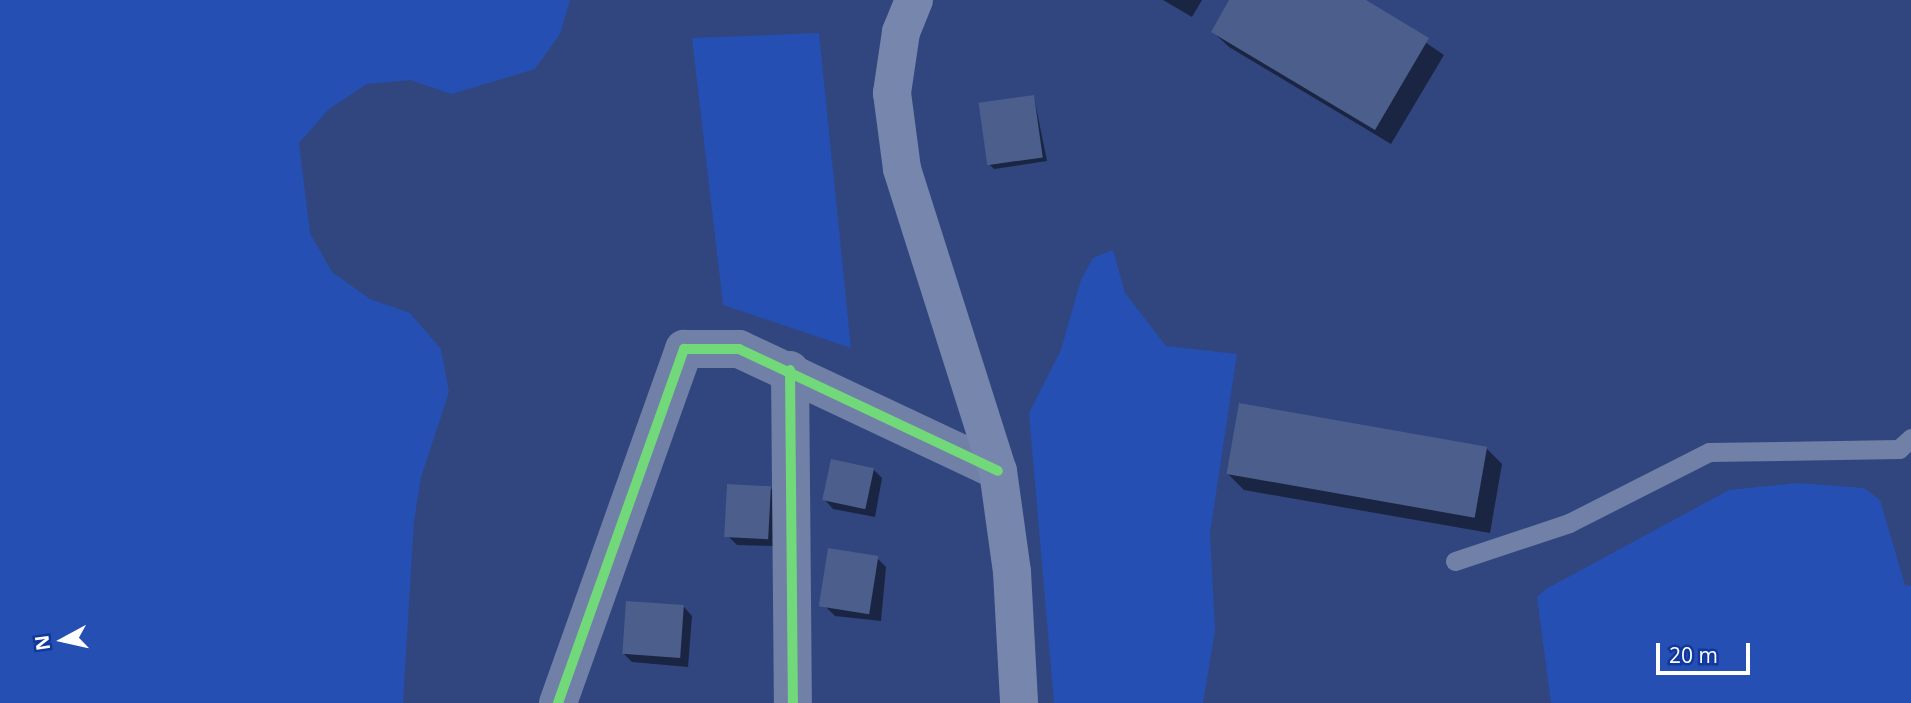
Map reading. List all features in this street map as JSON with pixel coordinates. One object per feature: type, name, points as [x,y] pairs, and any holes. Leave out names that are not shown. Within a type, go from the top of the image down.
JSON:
[{"type":"main road","points":[[914,0],[901,32],[892,93],[902,169],[998,471],[1012,572],[1019,703]]},
{"type":"street","points":[[558,703],[684,349],[739,349],[790,370],[998,471]]},
{"type":"street","points":[[790,370],[793,703]]},
{"type":"lane","points":[[1455,561],[1569,523],[1709,452],[1899,449],[1911,438]]},
{"type":"shaded area","points":[[0,0],[570,0],[560,34],[535,69],[452,94],[410,80],[367,84],[329,109],[299,143],[310,233],[332,272],[370,299],[410,313],[441,349],[449,392],[421,477],[414,521],[403,703],[0,703]]},
{"type":"shaded area","points":[[819,33],[851,348],[723,305],[692,38]]},
{"type":"shaded area","points":[[1113,250],[1125,293],[1166,346],[1237,354],[1210,533],[1215,631],[1203,703],[1054,703],[1029,413],[1061,350],[1081,280],[1093,258]]},
{"type":"shaded area","points":[[1797,483],[1864,488],[1880,500],[1905,585],[1911,586],[1911,703],[1551,703],[1537,597],[1546,589],[1729,490]]},
{"type":"building","points":[[1229,0],[1366,0],[1429,38],[1375,130],[1211,32]]},
{"type":"building","points":[[1034,95],[1043,157],[987,165],[979,103]]},
{"type":"building","points":[[1239,403],[1487,447],[1475,518],[1226,474]]},
{"type":"building","points":[[831,459],[874,468],[865,509],[822,500]]},
{"type":"building","points":[[727,484],[771,486],[768,539],[724,537]]},
{"type":"building","points":[[828,548],[878,556],[869,614],[819,606]]},
{"type":"building","points":[[626,601],[684,605],[680,658],[622,654]]},
{"type":"cycle path","points":[[558,703],[684,349],[739,349],[998,471]]},
{"type":"cycle path","points":[[790,370],[793,703]]}]
